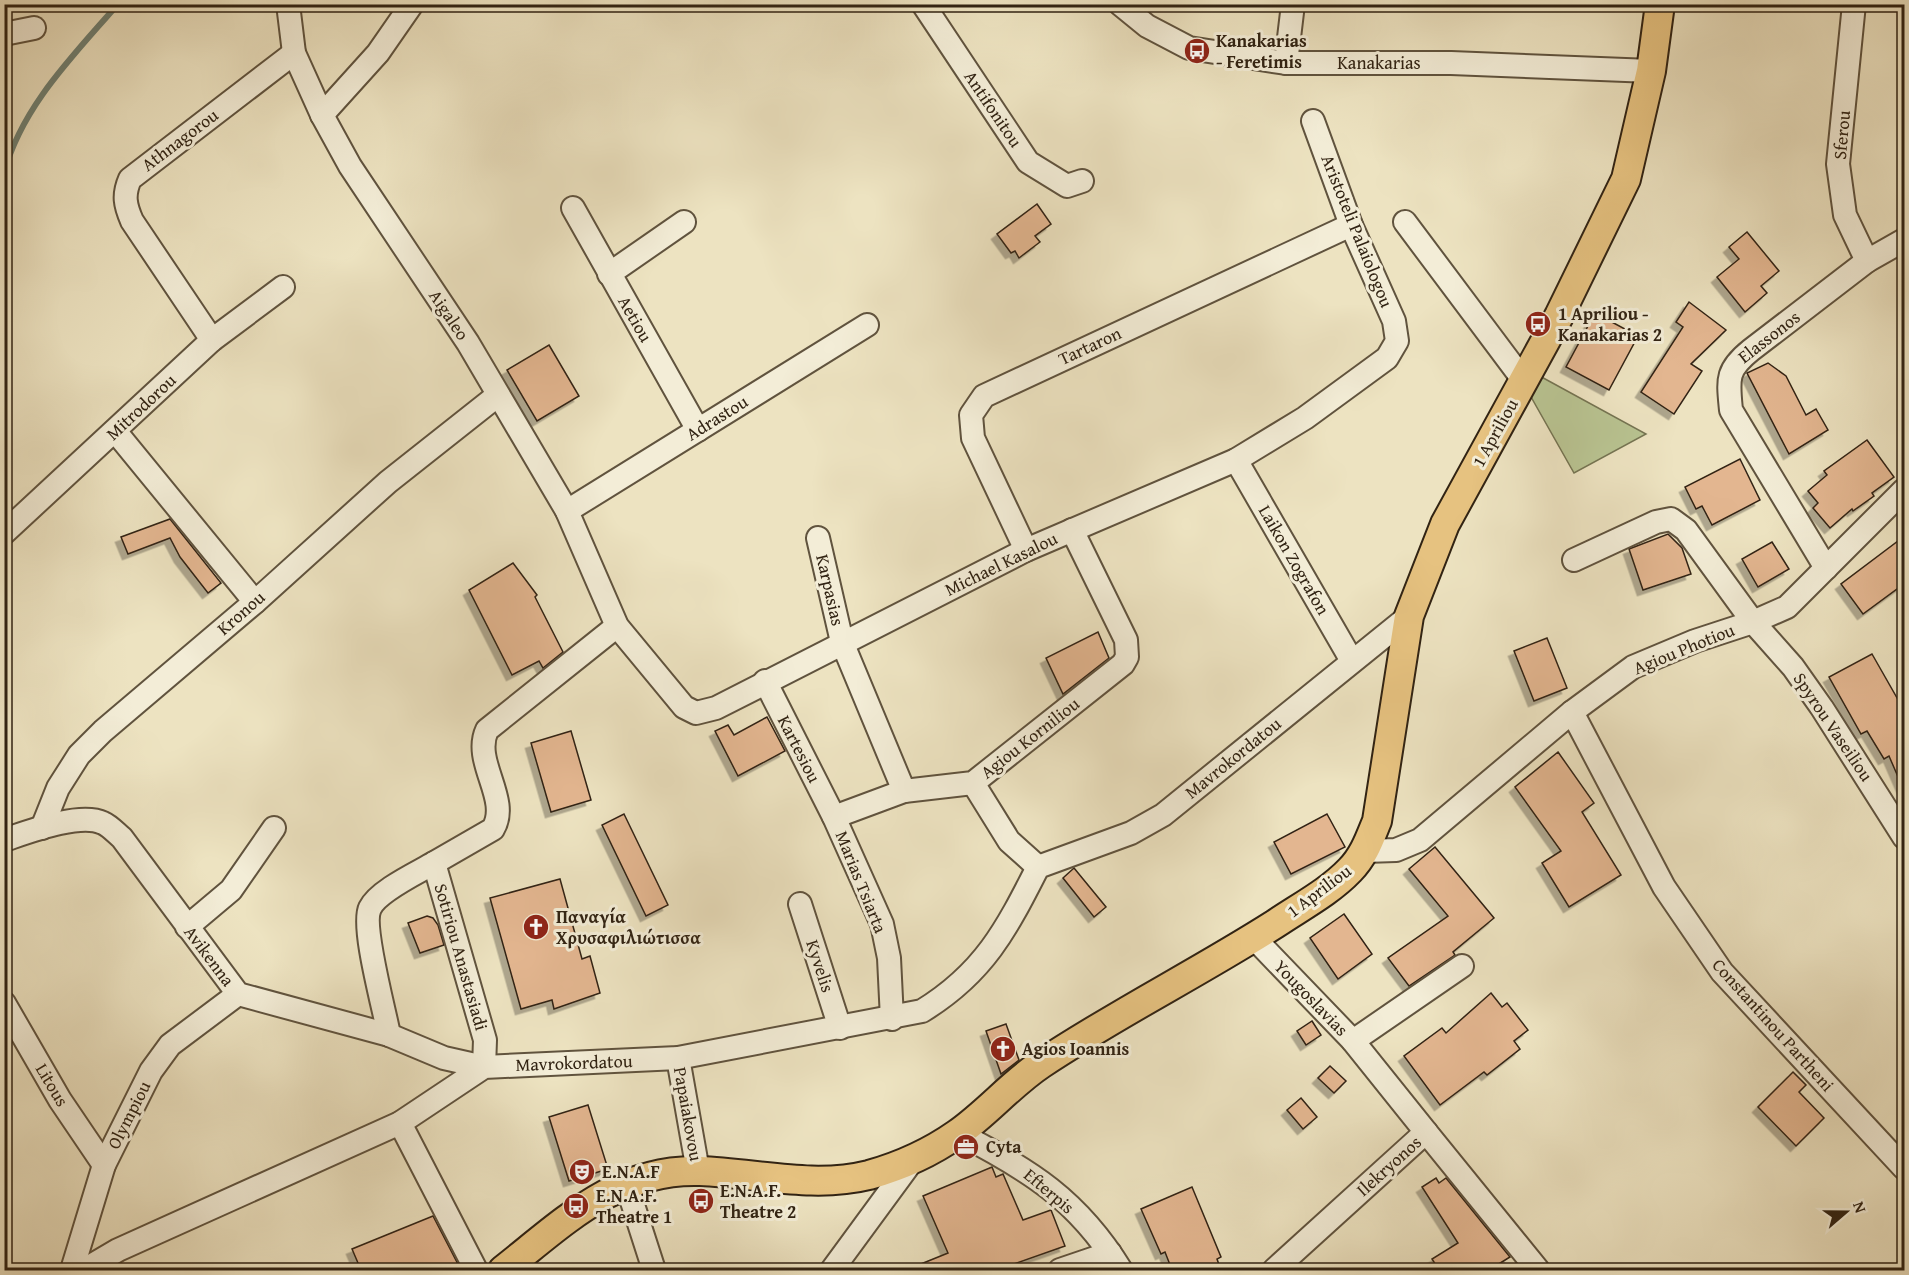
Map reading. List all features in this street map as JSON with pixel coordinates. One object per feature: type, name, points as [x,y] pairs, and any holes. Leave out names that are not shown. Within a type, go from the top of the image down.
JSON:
[{"type":"main road","name":"1 Apriliou","points":[[503,1270],[600,1195],[626,1184],[661,1174],[698,1171],[793,1180],[839,1180],[868,1175],[912,1161],[958,1133],[1038,1066],[1253,937],[1322,893],[1350,870],[1365,851],[1377,821],[1409,616],[1445,524],[1524,381],[1626,179],[1651,71],[1660,4]]},
{"type":"street","name":"Aigaleo","points":[[288,4],[294,53],[322,115],[350,166],[468,343],[567,511],[617,626]]},
{"type":"street","points":[[322,115],[378,53],[412,4]]},
{"type":"street","name":"Antifonitou","points":[[923,4],[1028,162],[1067,186],[1082,181]]},
{"type":"street","name":"Kanakarias","points":[[1120,4],[1148,26],[1189,48],[1286,63],[1451,63],[1651,71]]},
{"type":"street","points":[[1286,63],[1293,4]]},
{"type":"street","name":"Sferou","points":[[1854,4],[1838,164],[1845,215],[1867,261]]},
{"type":"street","points":[[4,34],[34,28]]},
{"type":"street","name":"Athnagorou","points":[[212,340],[132,221],[125,203],[125,190],[130,179],[294,53]]},
{"type":"street","name":"Aristoteli Palaiologou","points":[[1313,121],[1351,225],[1394,321],[1397,341]]},
{"type":"street","name":"Aetiou","points":[[573,208],[698,430]]},
{"type":"street","points":[[609,274],[684,222]]},
{"type":"street","points":[[1405,222],[1524,381]]},
{"type":"street","name":"Tartaron","points":[[1026,550],[973,438],[971,415],[984,396],[1351,225]]},
{"type":"street","name":"Elassonos","points":[[1826,568],[1731,410],[1728,381],[1734,364],[1867,261],[1905,240]]},
{"type":"street","name":"Mitrodorou","points":[[4,533],[212,340],[283,287]]},
{"type":"street","name":"Adrastou","points":[[567,511],[867,325]]},
{"type":"street","name":"Michael Kasalou","points":[[617,626],[684,707],[696,713],[716,708],[765,681],[1026,550],[1236,460],[1305,418],[1387,358],[1397,341]]},
{"type":"street","name":"Kronou","points":[[42,828],[58,788],[79,755],[255,602],[388,482],[498,395]]},
{"type":"street","points":[[115,431],[255,602]]},
{"type":"street","name":"Laikon Zografon","points":[[1236,460],[1352,661]]},
{"type":"street","name":"Agiou Photiou","points":[[1365,851],[1396,850],[1420,840],[1572,712],[1633,667],[1695,641],[1753,622],[1787,606],[1902,498]]},
{"type":"street","name":"Spyrou Vaseiliou","points":[[1574,560],[1656,522],[1671,519],[1686,530],[1753,622],[1793,667],[1905,837]]},
{"type":"street","name":"Agiou Korniliou","points":[[834,817],[904,791],[973,783],[1123,664],[1127,657],[1126,640],[1072,530]]},
{"type":"street","name":"Karpasias","points":[[818,538],[842,642],[904,791]]},
{"type":"street","name":"Mavrokordatou","points":[[484,1067],[678,1058],[892,1019],[922,1011],[951,993],[972,973],[1012,918],[1038,867],[1131,833],[1163,815],[1409,616]]},
{"type":"street","name":"Sotiriou Anastasiadi","points":[[484,1067],[485,1040],[434,863],[493,829],[497,822],[496,805],[483,750],[483,739],[487,730],[617,626]]},
{"type":"street","name":"Kartesiou","points":[[765,681],[834,817]]},
{"type":"street","name":"Constantinou Partheni","points":[[1572,712],[1664,887],[1722,972],[1905,1168]]},
{"type":"street","points":[[973,783],[1009,841],[1038,867]]},
{"type":"street","name":"Marias Tsiarta","points":[[834,817],[882,924],[889,958],[892,1019]]},
{"type":"street","name":"Avikenna","points":[[42,828],[82,820],[103,822],[122,838],[237,994],[389,1035],[444,1058],[484,1067]]},
{"type":"street","points":[[4,840],[42,828]]},
{"type":"street","points":[[187,927],[231,890],[274,828]]},
{"type":"street","points":[[389,1035],[368,929],[369,909],[378,897],[434,863]]},
{"type":"street","name":"Kyvelis","points":[[800,904],[840,1028]]},
{"type":"street","name":"Yougoslavias","points":[[1253,937],[1353,1041],[1462,966]]},
{"type":"street","name":"Olympiou","points":[[72,1270],[105,1164],[151,1071],[170,1045],[237,994]]},
{"type":"street","name":"Litous","points":[[4,1003],[60,1100],[105,1164]]},
{"type":"street","points":[[1353,1041],[1426,1132]]},
{"type":"street","name":"Papaiakovou","points":[[678,1058],[698,1171]]},
{"type":"street","points":[[84,1270],[129,1245],[400,1122],[484,1067]]},
{"type":"street","points":[[400,1122],[476,1270]]},
{"type":"street","name":"Ilekryonos","points":[[1274,1270],[1426,1132],[1538,1270]]},
{"type":"street","name":"Efterpis","points":[[958,1133],[1039,1178],[1072,1208],[1116,1262]]},
{"type":"street","points":[[832,1270],[912,1161]]},
{"type":"street","points":[[626,1184],[654,1270]]},
{"type":"street","points":[[1060,1270],[1116,1262]]},
{"type":"green space","points":[[1536,374],[1646,434],[1574,473],[1526,388]]},
{"type":"building","points":[[1037,204],[1051,224],[1035,236],[1040,242],[1019,258],[1015,251],[1011,253],[997,234]]},
{"type":"building","points":[[1747,232],[1779,271],[1761,286],[1767,293],[1745,312],[1717,277],[1739,259],[1729,247]]},
{"type":"building","points":[[1689,302],[1726,330],[1691,364],[1702,371],[1674,414],[1641,392],[1683,327],[1676,322]]},
{"type":"building","points":[[1595,313],[1638,336],[1609,390],[1566,367]]},
{"type":"building","points":[[549,345],[579,396],[537,421],[507,370]]},
{"type":"building","points":[[1768,363],[1786,376],[1806,415],[1816,409],[1828,430],[1789,454],[1747,373]]},
{"type":"building","points":[[1867,440],[1894,477],[1872,493],[1874,496],[1853,511],[1852,509],[1830,528],[1813,508],[1818,503],[1808,491],[1827,475],[1824,471]]},
{"type":"building","points":[[1740,459],[1760,500],[1712,525],[1702,506],[1696,509],[1685,487]]},
{"type":"building","points":[[170,519],[221,583],[208,593],[180,557],[170,538],[128,554],[121,537]]},
{"type":"building","points":[[1668,534],[1682,548],[1691,574],[1643,590],[1629,549]]},
{"type":"building","points":[[1898,541],[1905,549],[1905,583],[1863,614],[1841,584]]},
{"type":"building","points":[[1772,542],[1789,569],[1758,587],[1742,559]]},
{"type":"building","points":[[513,563],[537,595],[535,597],[563,652],[543,668],[539,661],[512,675],[469,590]]},
{"type":"building","points":[[1098,632],[1109,658],[1063,694],[1046,658]]},
{"type":"building","points":[[1547,638],[1567,688],[1534,701],[1514,651]]},
{"type":"building","points":[[1872,654],[1905,712],[1905,793],[1889,756],[1884,759],[1867,731],[1861,734],[1829,677]]},
{"type":"building","points":[[767,717],[785,751],[738,776],[715,731],[728,725],[734,735]]},
{"type":"building","points":[[571,731],[591,800],[551,812],[531,743]]},
{"type":"building","points":[[1558,752],[1594,803],[1582,812],[1621,875],[1569,907],[1542,863],[1561,851],[1515,787]]},
{"type":"building","points":[[624,814],[668,905],[646,916],[602,825]]},
{"type":"building","points":[[1327,814],[1345,847],[1291,874],[1274,842]]},
{"type":"building","points":[[1435,847],[1494,918],[1453,952],[1455,955],[1409,986],[1388,958],[1448,916],[1409,869]]},
{"type":"building","points":[[1074,868],[1106,907],[1094,917],[1063,878]]},
{"type":"building","name":"Παναγία Χρυσαφιλιώτισσα","points":[[560,879],[582,959],[590,956],[600,993],[554,1009],[552,1000],[521,1009],[490,898]]},
{"type":"building","points":[[1344,914],[1372,954],[1338,979],[1310,938]]},
{"type":"building","points":[[427,916],[433,918],[438,925],[444,945],[420,953],[408,923]]},
{"type":"building","points":[[1491,993],[1502,1007],[1507,1003],[1528,1030],[1514,1041],[1520,1049],[1487,1075],[1484,1072],[1440,1105],[1404,1056],[1442,1028],[1446,1033]]},
{"type":"building","points":[[1312,1021],[1321,1035],[1306,1045],[1297,1031]]},
{"type":"building","name":"Agios Ioannis","points":[[1006,1024],[1019,1060],[1001,1074],[986,1031]]},
{"type":"building","points":[[1330,1066],[1346,1081],[1334,1093],[1318,1078]]},
{"type":"building","points":[[1793,1072],[1806,1085],[1799,1092],[1824,1118],[1796,1146],[1758,1107]]},
{"type":"building","points":[[1301,1098],[1317,1117],[1303,1129],[1287,1110]]},
{"type":"building","points":[[588,1105],[608,1169],[569,1181],[549,1117]]},
{"type":"building","points":[[992,1167],[996,1177],[1003,1174],[1023,1220],[1051,1210],[1065,1246],[997,1270],[906,1270],[948,1253],[923,1196]]},
{"type":"building","points":[[1436,1178],[1439,1183],[1446,1178],[1510,1257],[1489,1270],[1439,1270],[1432,1259],[1458,1243],[1422,1187]]},
{"type":"building","points":[[1192,1187],[1221,1257],[1217,1259],[1221,1270],[1172,1270],[1165,1252],[1161,1254],[1141,1209]]},
{"type":"building","points":[[433,1216],[461,1270],[361,1270],[352,1249]]},
{"type":"waterway","points":[[4,173],[12,149],[36,104],[67,62],[118,4]]},
{"type":"place","name":"Kanakarias - Feretimis","points":[[1197,51]]},
{"type":"place","name":"1 Apriliou - Kanakarias 2","points":[[1538,324]]},
{"type":"place","name":"Παναγία Χρυσαφιλιώτισσα","points":[[536,927]]},
{"type":"place","name":"Agios Ioannis","points":[[1003,1049]]},
{"type":"place","name":"Cyta","points":[[966,1147]]},
{"type":"place","name":"E.N.A.F","points":[[582,1172]]},
{"type":"place","name":"E.N.A.F. Theatre 2","points":[[701,1201]]},
{"type":"place","name":"E.N.A.F. Theatre 1","points":[[576,1206]]}]
